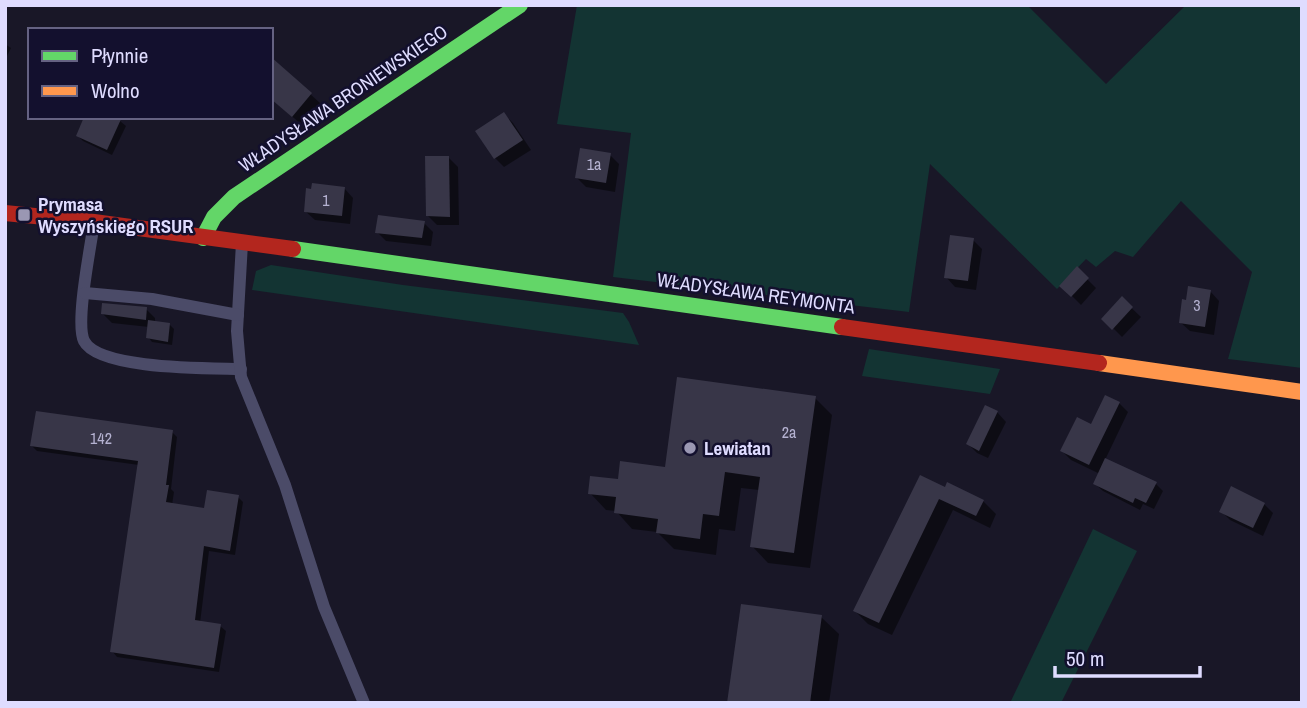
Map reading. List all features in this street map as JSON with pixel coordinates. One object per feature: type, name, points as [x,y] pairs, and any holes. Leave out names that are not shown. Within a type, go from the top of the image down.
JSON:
[{"type":"street","name":"WŁADYSŁAWA BRONIEWSKIEGO","points":[[204,238],[214,217],[234,197],[520,5]]},
{"type":"street","name":"WŁADYSŁAWA REYMONTA","points":[[5,213],[242,242],[1302,392]]},
{"type":"lane","points":[[94,222],[85,293],[82,334],[85,342],[108,357],[152,366],[241,369]]},
{"type":"lane","points":[[242,242],[237,331],[242,377],[285,485],[324,607],[364,703]]},
{"type":"lane","points":[[85,293],[152,299],[238,315]]},
{"type":"green space","points":[[577,5],[1027,5],[1106,84],[1186,5],[1302,5],[1302,368],[1228,359],[1252,272],[1181,201],[1133,257],[1115,251],[1096,267],[1086,259],[1057,289],[930,164],[909,312],[613,277],[631,133],[557,124]]},
{"type":"green space","points":[[271,265],[623,313],[639,345],[252,290],[256,271]]},
{"type":"green space","points":[[869,349],[1000,369],[990,394],[862,376]]},
{"type":"green space","points":[[1093,529],[1137,551],[1061,703],[1010,703]]},
{"type":"building","points":[[273,59],[312,93],[292,117],[273,101]]},
{"type":"building","points":[[504,112],[523,140],[494,159],[475,131]]},
{"type":"building","points":[[83,119],[121,119],[107,150],[76,136]]},
{"type":"building","points":[[580,148],[611,153],[606,183],[575,178]]},
{"type":"building","points":[[425,156],[449,156],[450,217],[426,216]]},
{"type":"building","points":[[312,183],[345,187],[342,216],[304,212],[306,188],[311,189]]},
{"type":"building","points":[[378,215],[425,221],[422,238],[375,233]]},
{"type":"building","points":[[950,235],[974,238],[968,281],[944,278]]},
{"type":"building","points":[[1077,266],[1089,278],[1071,297],[1059,286]]},
{"type":"building","points":[[1188,286],[1211,290],[1205,327],[1179,323],[1182,299],[1186,300]]},
{"type":"building","points":[[1122,296],[1133,307],[1112,330],[1101,319]]},
{"type":"building","points":[[102,303],[147,307],[146,320],[101,314]]},
{"type":"building","points":[[148,320],[170,323],[168,342],[146,338]]},
{"type":"building","points":[[677,377],[816,396],[794,553],[750,547],[760,477],[725,472],[719,516],[703,514],[700,539],[656,533],[658,519],[614,513],[616,497],[588,494],[590,476],[618,479],[620,461],[665,467]]},
{"type":"building","points":[[1105,395],[1120,402],[1089,465],[1060,451],[1077,417],[1091,424]]},
{"type":"building","points":[[985,405],[998,411],[979,451],[966,444]]},
{"type":"building","points":[[36,411],[173,430],[166,502],[204,508],[207,490],[239,495],[230,551],[204,546],[195,620],[221,624],[214,668],[110,652],[138,461],[30,446]]},
{"type":"building","points":[[1105,458],[1157,482],[1146,503],[1135,498],[1133,503],[1093,484]]},
{"type":"building","points":[[920,475],[945,487],[947,482],[984,500],[976,516],[939,499],[879,623],[853,611]]},
{"type":"building","points":[[1231,486],[1265,503],[1253,528],[1219,512]]},
{"type":"building","points":[[741,604],[822,615],[810,703],[727,703]]},
{"type":"traffic: fast","points":[[203,238],[214,217],[234,197],[520,5]]},
{"type":"traffic: fast","points":[[293,249],[842,327]]},
{"type":"traffic: slow","points":[[1099,363],[1302,392]]},
{"type":"traffic: jam","points":[[5,213],[94,222],[293,249]]},
{"type":"traffic: jam","points":[[842,327],[1099,363]]},
{"type":"place","name":"Prymasa Wyszyńskiego RSUR","points":[[24,215]]},
{"type":"place","name":"Lewiatan","points":[[690,448]]}]
